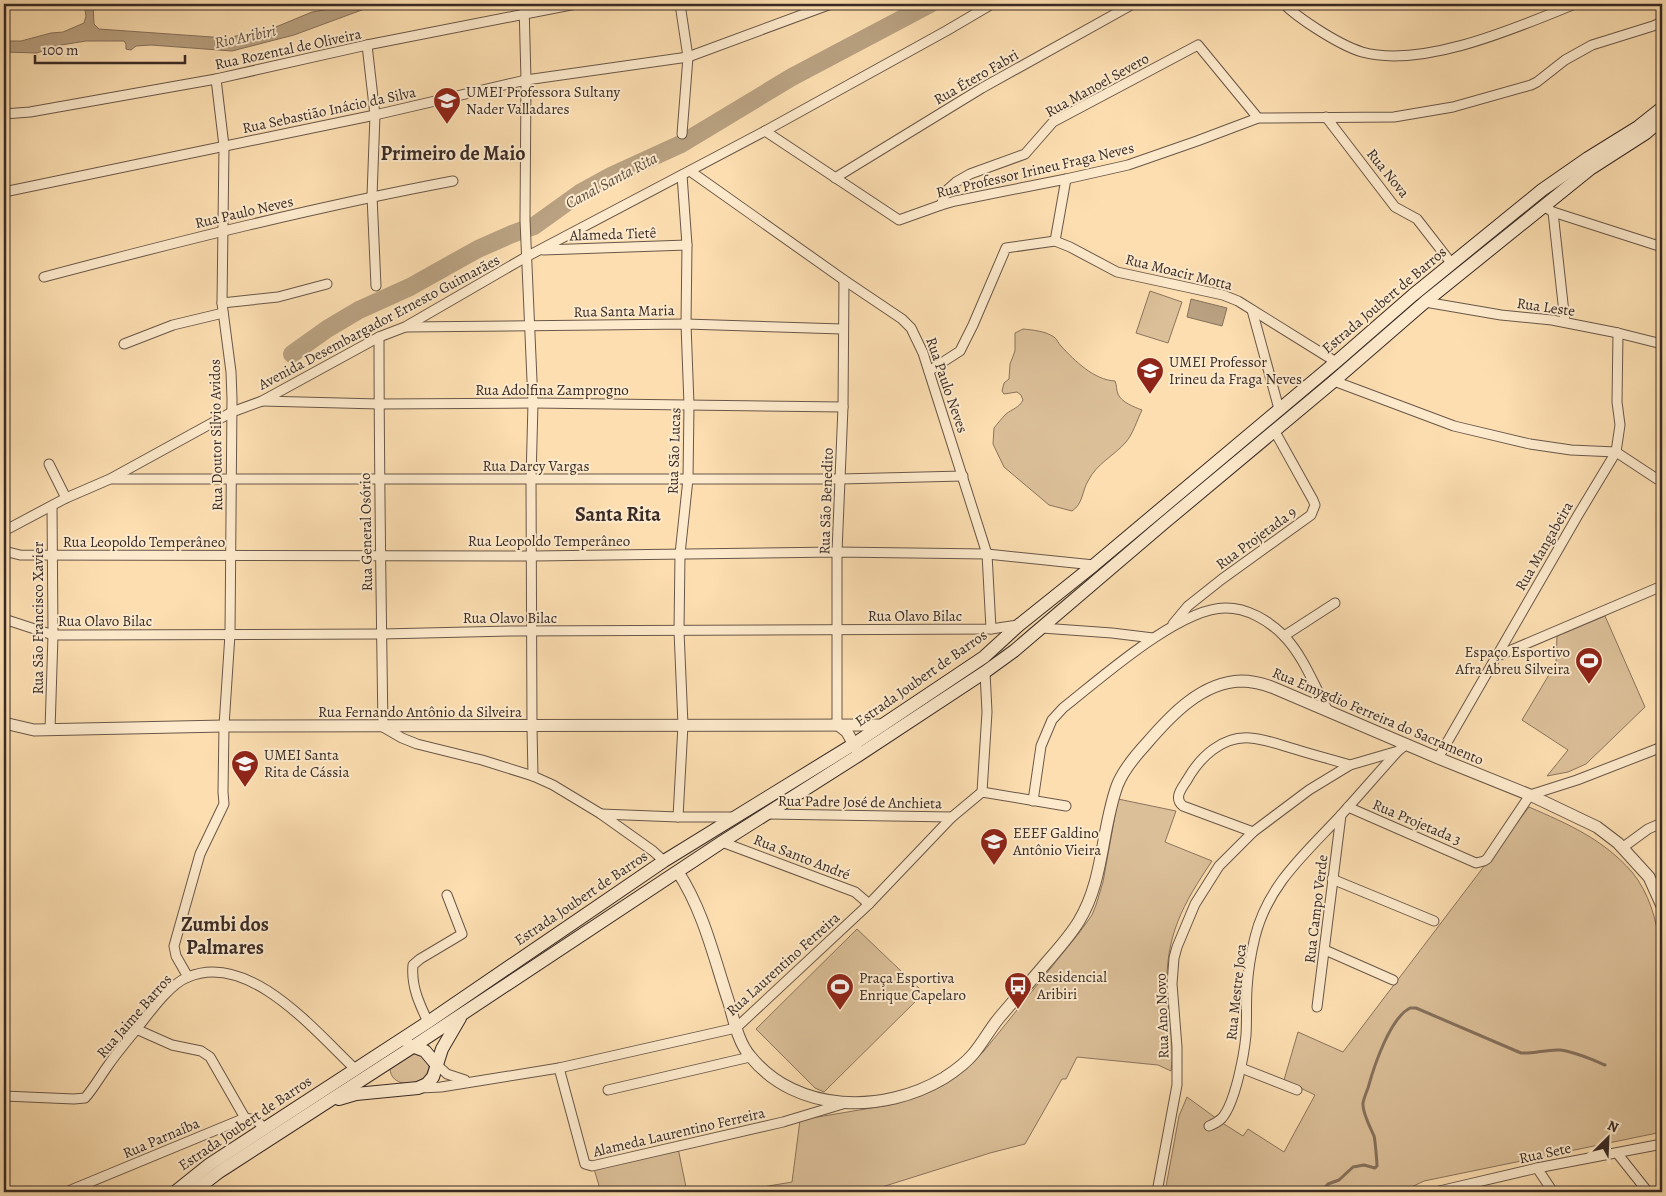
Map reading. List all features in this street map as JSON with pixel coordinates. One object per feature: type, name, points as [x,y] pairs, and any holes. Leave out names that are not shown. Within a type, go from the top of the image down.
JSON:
[{"type":"main road","name":"Estrada Joubert de Barros","points":[[193,1192],[225,1169],[722,842],[768,814],[856,749],[883,725],[984,657],[1336,362],[1413,295],[1542,190],[1588,158],[1638,127],[1662,108]]},
{"type":"main road","name":"Estrada Joubert de Barros","points":[[175,1192],[210,1164],[354,1068],[428,1022],[664,861],[734,817],[856,749],[984,672],[1014,651],[1426,302],[1548,209],[1590,169],[1646,133],[1662,119]]},
{"type":"main road","points":[[323,1105],[356,1094],[422,1087],[430,1081],[435,1073],[436,1064],[446,1039],[465,1012]]},
{"type":"main road","points":[[394,1043],[414,1046],[426,1051],[436,1064]]},
{"type":"street","points":[[524,4],[526,80],[525,220],[533,403],[531,480],[533,776]]},
{"type":"street","name":"Rua Rozental de Oliveira","points":[[4,114],[30,112],[216,79],[367,45],[576,4]]},
{"type":"street","points":[[680,4],[688,57],[682,134]]},
{"type":"street","name":"Rua Sebastião Inácio da Silva","points":[[4,192],[375,115],[526,80],[688,57],[831,4]]},
{"type":"street","name":"Avenida Desembargador Ernesto Guimarães","points":[[4,531],[66,498],[110,480],[232,412],[262,401],[379,337],[405,327],[540,250],[765,132],[992,4]]},
{"type":"street","name":"Rua Étero Fabri","points":[[835,178],[982,88],[1133,4]]},
{"type":"street","points":[[1284,4],[1298,16],[1336,41],[1361,52],[1385,56],[1410,56],[1465,45],[1575,4]]},
{"type":"street","name":"Rua Professor Irineu Fraga Neves","points":[[835,178],[899,220],[941,205],[1066,180],[1128,165],[1197,142],[1258,118],[1394,117],[1477,101],[1530,85],[1537,82],[1565,60],[1592,46],[1662,22]]},
{"type":"street","points":[[367,45],[375,115],[372,196],[376,286]]},
{"type":"street","name":"Rua Manoel Severo","points":[[941,205],[946,190],[956,182],[970,174],[1025,154],[1053,122],[1198,45],[1258,118]]},
{"type":"street","name":"Rua Doutor Silvio Avidos","points":[[188,977],[176,956],[174,946],[200,854],[224,804],[224,726],[230,634],[231,372],[222,303],[224,146],[216,79]]},
{"type":"street","name":"Rua Nova","points":[[1326,117],[1395,207],[1417,219],[1452,264]]},
{"type":"street","points":[[765,132],[835,178]]},
{"type":"street","name":"Rua Paulo Neves","points":[[686,173],[892,311],[911,328],[917,338],[987,554],[991,629]]},
{"type":"street","name":"Rua São Lucas","points":[[678,817],[683,725],[679,631],[680,554],[688,479],[690,405],[686,324],[686,173]]},
{"type":"street","points":[[928,371],[960,351],[1006,248],[1055,241],[1066,180]]},
{"type":"street","name":"Rua Paulo Neves","points":[[44,277],[223,230],[372,196],[452,181]]},
{"type":"street","points":[[1565,322],[1548,209],[1662,247]]},
{"type":"street","name":"Rua Moacir Motta","points":[[1055,241],[1117,272],[1223,295],[1238,301],[1336,362]]},
{"type":"street","name":"Alameda Tietê","points":[[540,250],[687,245]]},
{"type":"street","name":"Rua São Benedito","points":[[837,724],[837,552],[841,479],[844,280]]},
{"type":"street","points":[[222,303],[278,297],[327,284]]},
{"type":"street","name":"Rua Leste","points":[[1426,302],[1501,315],[1565,322],[1662,344]]},
{"type":"street","points":[[1252,310],[1278,409]]},
{"type":"street","points":[[124,344],[173,325],[223,313]]},
{"type":"street","name":"Rua Santa Maria","points":[[405,327],[686,324],[842,329]]},
{"type":"street","name":"Rua Mangabeira","points":[[1438,758],[1495,657],[1616,452],[1620,425],[1618,333]]},
{"type":"street","name":"Rua General Osório","points":[[379,337],[383,727]]},
{"type":"street","points":[[1334,381],[1454,426],[1530,444],[1571,450],[1616,452],[1662,481]]},
{"type":"street","name":"Rua Adolfina Zamprogno","points":[[262,401],[379,404],[533,403],[842,407]]},
{"type":"street","name":"Rua Projetada 9","points":[[1169,629],[1188,606],[1311,515],[1315,506],[1313,500],[1274,430]]},
{"type":"street","points":[[49,464],[66,498]]},
{"type":"street","name":"Rua Darcy Vargas","points":[[110,480],[841,479],[963,476]]},
{"type":"street","name":"Rua São Francisco Xavier","points":[[50,730],[53,635],[52,506]]},
{"type":"street","name":"Rua Leopoldo Temperâneo","points":[[4,551],[20,555],[231,556],[532,556],[837,552],[987,554],[1094,565]]},
{"type":"street","points":[[1495,657],[1662,586]]},
{"type":"street","points":[[1284,636],[1335,603]]},
{"type":"street","points":[[1033,800],[1041,746],[1052,720],[1063,708],[1153,638],[1198,613],[1226,608],[1249,612],[1264,619],[1284,636],[1302,662],[1327,710]]},
{"type":"street","name":"Rua Olavo Bilac","points":[[4,619],[53,635],[991,629],[1020,625]]},
{"type":"street","points":[[1042,628],[1153,638]]},
{"type":"street","points":[[984,672],[987,712],[982,792],[1066,806]]},
{"type":"street","name":"Rua Emygdio Ferreira do Sacramento","points":[[678,872],[701,916],[736,1028],[750,1057],[777,1081],[792,1089],[832,1102],[863,1104],[889,1100],[908,1094],[944,1078],[973,1054],[996,1021],[1069,936],[1082,916],[1097,877],[1117,786],[1133,758],[1174,713],[1191,700],[1221,685],[1240,681],[1259,682],[1327,710],[1402,747],[1438,758],[1530,795],[1597,827],[1618,843],[1649,877],[1662,906]]},
{"type":"street","name":"Rua Fernando Antônio da Silveira","points":[[4,723],[34,730],[224,726],[883,725]]},
{"type":"street","points":[[837,724],[847,732],[856,749]]},
{"type":"street","points":[[383,727],[417,744],[482,760],[533,776],[565,791],[601,814],[664,861]]},
{"type":"street","points":[[1253,832],[1180,804],[1178,798],[1189,776],[1202,758],[1219,745],[1236,739],[1250,738],[1350,765]]},
{"type":"street","name":"Rua Ano Novo","points":[[1157,1192],[1177,1085],[1172,984],[1174,958],[1190,915],[1208,882],[1219,866],[1253,832],[1309,790],[1350,765],[1402,747]]},
{"type":"street","name":"Rua Mestre Joca","points":[[1209,1126],[1218,1122],[1228,1110],[1241,1068],[1246,1035],[1247,989],[1255,937],[1262,915],[1279,883],[1308,848],[1402,747]]},
{"type":"street","points":[[1530,795],[1577,780],[1662,747]]},
{"type":"street","name":"Rua Laurentino Ferreira","points":[[418,1088],[442,1087],[559,1068],[736,1028],[869,904],[952,818],[982,792]]},
{"type":"street","name":"Rua Projetada 3","points":[[1344,811],[1476,863],[1487,859],[1530,795]]},
{"type":"street","name":"Rua Campo Verde","points":[[1317,1007],[1332,879],[1344,811]]},
{"type":"street","points":[[601,814],[734,817]]},
{"type":"street","name":"Rua Padre José de Anchieta","points":[[768,814],[952,818]]},
{"type":"street","points":[[1622,848],[1648,829],[1662,823]]},
{"type":"street","name":"Rua Santo André","points":[[722,842],[855,892],[869,904]]},
{"type":"street","points":[[1332,879],[1434,921]]},
{"type":"street","points":[[428,1022],[414,989],[413,965],[462,934],[447,895]]},
{"type":"street","points":[[1325,950],[1392,980]]},
{"type":"street","name":"Rua Jaime Barros","points":[[4,1096],[85,1098],[118,1052],[167,994],[180,981],[204,973],[222,972],[241,977],[263,988],[293,1010],[354,1068]]},
{"type":"street","points":[[136,1030],[172,1045],[201,1051],[210,1057],[245,1118],[256,1120],[264,1128]]},
{"type":"street","points":[[608,1090],[750,1057]]},
{"type":"street","name":"Rua Laurentino Ferreira","points":[[436,1064],[453,1077],[470,1081]]},
{"type":"street","name":"Alameda Laurentino Ferreira","points":[[559,1068],[584,1164],[588,1166],[783,1122],[846,1103]]},
{"type":"street","points":[[1241,1068],[1297,1090]]},
{"type":"street","name":"Rua Parnaíba","points":[[66,1192],[245,1118]]},
{"type":"street","name":"Rua Sete","points":[[1435,1192],[1458,1190],[1536,1168],[1662,1144]]},
{"type":"street","points":[[1617,1153],[1648,1192]]},
{"type":"street","points":[[1536,1168],[1553,1192]]},
{"type":"shaded area","points":[[1150,291],[1182,302],[1168,343],[1136,333]]},
{"type":"shaded area","points":[[1023,329],[1043,332],[1054,337],[1066,352],[1085,369],[1107,380],[1115,381],[1120,397],[1128,404],[1142,410],[1128,439],[1092,475],[1078,505],[1072,511],[1049,505],[1004,467],[993,444],[994,428],[1006,414],[1017,407],[1023,400],[1017,392],[1004,394],[1002,391],[1004,383],[1009,379],[1010,364],[1015,351],[1015,333]]},
{"type":"shaded area","name":"Espaço Esportivo Afra Abreu Silveira","points":[[1605,616],[1645,707],[1586,764],[1568,772],[1547,776],[1568,750],[1522,720],[1556,663],[1557,636]]},
{"type":"shaded area","points":[[1118,799],[1176,811],[1165,842],[1212,861],[1184,906],[1169,953],[1167,990],[1172,1040],[1171,1071],[1158,1065],[1077,1057],[1066,1079],[1062,1079],[1025,1144],[866,1192],[733,1192],[792,1182],[800,1120],[889,1105],[942,1086],[965,1069],[984,1051],[1092,915],[1103,882]]},
{"type":"shaded area","points":[[1529,807],[1571,826],[1609,850],[1632,872],[1643,889],[1651,907],[1660,946],[1662,988],[1662,1132],[1424,1181],[1401,1192],[1165,1192],[1179,1116],[1187,1097],[1243,1136],[1248,1129],[1284,1152],[1315,1095],[1284,1080],[1298,1032],[1343,1052]]},
{"type":"shaded area","name":"Praça Esportiva Enrique Capelaro","points":[[857,929],[924,993],[824,1092],[815,1088],[756,1029]]},
{"type":"shaded area","points":[[413,1053],[420,1054],[429,1064],[428,1072],[423,1078],[410,1083],[396,1080],[390,1068]]},
{"type":"shaded area","points":[[678,1148],[687,1192],[601,1192],[594,1169]]},
{"type":"water","name":"Rio Aribiri","points":[[84,4],[93,4],[94,24],[99,29],[226,38],[271,29],[312,12],[351,4],[378,4],[294,35],[232,51],[151,45],[136,46],[131,50],[126,49],[124,41],[86,41],[55,46],[37,53],[4,52],[4,41],[21,41],[51,33],[63,32],[84,23],[86,16]]},
{"type":"water","points":[[1191,299],[1227,308],[1222,326],[1187,317]]},
{"type":"waterway","name":"Canal Santa Rita","points":[[292,354],[327,329],[359,310],[410,287],[478,249],[534,226],[580,193],[611,176],[681,144],[792,77],[930,4]]},
{"type":"waterway","points":[[1321,1192],[1328,1184],[1339,1180],[1353,1167],[1364,1165],[1375,1168],[1377,1166],[1374,1138],[1365,1115],[1363,1103],[1384,1044],[1396,1022],[1410,1008],[1416,1008],[1521,1053],[1560,1050],[1578,1054],[1605,1065]]},
{"type":"place","name":"UMEI Professora Sultany Nader Valladares","points":[[447,125]]},
{"type":"place","name":"UMEI Professor Irineu da Fraga Neves","points":[[1150,395]]},
{"type":"place","name":"Espaço Esportivo Afra Abreu Silveira","points":[[1589,685]]},
{"type":"place","name":"UMEI Santa Rita de Cássia","points":[[245,788]]},
{"type":"place","name":"EEEF Galdino Antônio Vieira","points":[[994,866]]},
{"type":"place","name":"Residencial Aribiri","points":[[1018,1010]]},
{"type":"place","name":"Praça Esportiva Enrique Capelaro","points":[[840,1011]]},
{"type":"district","name":"Primeiro de Maio","points":[[453,153]]},
{"type":"district","name":"Santa Rita","points":[[618,514]]},
{"type":"district","name":"Zumbi dos Palmares","points":[[225,936]]}]
